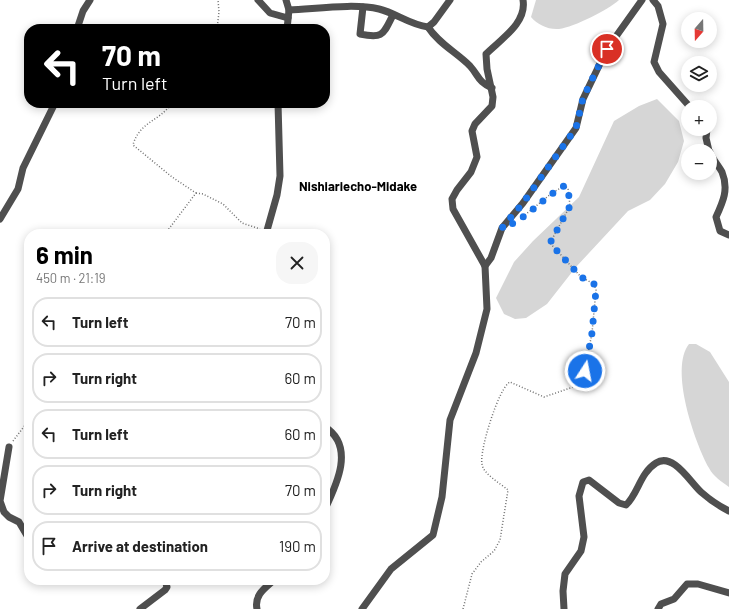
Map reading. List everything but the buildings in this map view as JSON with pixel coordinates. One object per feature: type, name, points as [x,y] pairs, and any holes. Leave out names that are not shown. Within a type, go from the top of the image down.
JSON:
[{"type":"street","points":[[79,24],[83,10],[90,0]]},
{"type":"street","points":[[258,0],[270,13],[289,14],[363,7],[380,9],[420,26],[428,27],[434,22],[450,0]]},
{"type":"street","points":[[286,0],[289,14],[288,24]]},
{"type":"street","points":[[362,609],[392,569],[433,535],[442,497],[450,420],[476,353],[487,309],[485,266],[453,209],[452,199],[471,172],[477,157],[472,131],[478,120],[492,106],[492,88],[487,69],[486,54],[519,22],[525,9],[523,0]]},
{"type":"street","points":[[485,266],[491,258],[502,228],[523,203],[576,128],[583,98],[607,49],[642,0]]},
{"type":"street","points":[[653,0],[658,6],[663,24],[654,62],[658,72],[684,100]]},
{"type":"street","points":[[363,7],[360,34],[376,37],[383,34],[393,15]]},
{"type":"street","points":[[428,27],[435,38],[470,66],[482,84],[492,88]]},
{"type":"street","points":[[0,219],[18,189],[23,168],[53,108]]},
{"type":"street","points":[[268,229],[277,195],[280,176],[278,108]]},
{"type":"street","points":[[717,166],[722,172],[726,194],[716,217],[720,231],[729,235]]},
{"type":"street","points":[[330,430],[340,444],[341,452],[338,480],[330,498]]},
{"type":"street","points":[[9,447],[0,501],[4,512],[18,522],[24,532]]},
{"type":"street","points":[[564,609],[563,591],[565,574],[581,551],[584,537],[579,496],[583,482],[589,480],[619,502],[626,505],[630,501],[639,482],[656,463],[666,460],[674,464],[710,500],[729,511]]},
{"type":"street","points":[[658,609],[661,604],[674,599],[687,584],[698,584],[729,593]]},
{"type":"street","points":[[140,609],[165,590],[167,585]]},
{"type":"street","points":[[257,609],[255,602],[260,593],[269,585]]},
{"type":"path","points":[[218,0],[219,12],[218,24]]},
{"type":"path","points":[[168,108],[164,113],[142,126],[133,145],[172,177],[196,193],[224,204],[242,222],[259,229]]},
{"type":"path","points":[[463,609],[472,574],[481,562],[494,551],[500,540],[508,490],[485,471],[482,463],[486,434],[503,389],[510,382],[544,397],[582,384],[592,333],[596,290],[594,284],[581,277],[550,243],[570,206],[568,188],[564,186],[552,193],[519,220]]},
{"type":"path","points":[[169,229],[196,193]]},
{"type":"path","points":[[9,447],[24,427]]},
{"type":"shaded area","points":[[536,0],[619,0],[582,22],[565,28],[551,29],[536,22],[531,17]]},
{"type":"shaded area","points":[[657,99],[679,121],[681,136],[683,136],[684,141],[683,144],[681,144],[681,152],[678,162],[665,184],[650,200],[628,211],[576,267],[547,304],[526,318],[515,319],[504,314],[496,298],[514,262],[533,241],[579,197],[614,121],[639,106]]},
{"type":"shaded area","points":[[689,344],[696,344],[710,352],[729,382],[729,487],[718,479],[711,471],[703,457],[691,424],[683,388],[682,370],[684,355]]},
{"type":"district","name":"Nishiariecho-Midake","points":[[358,186]]},
{"type":"route","points":[[585,371],[592,333],[596,290],[594,284],[581,277],[550,243],[570,206],[568,188],[564,186],[552,193],[514,224],[502,228],[523,203],[576,128],[583,98],[607,49]]}]
